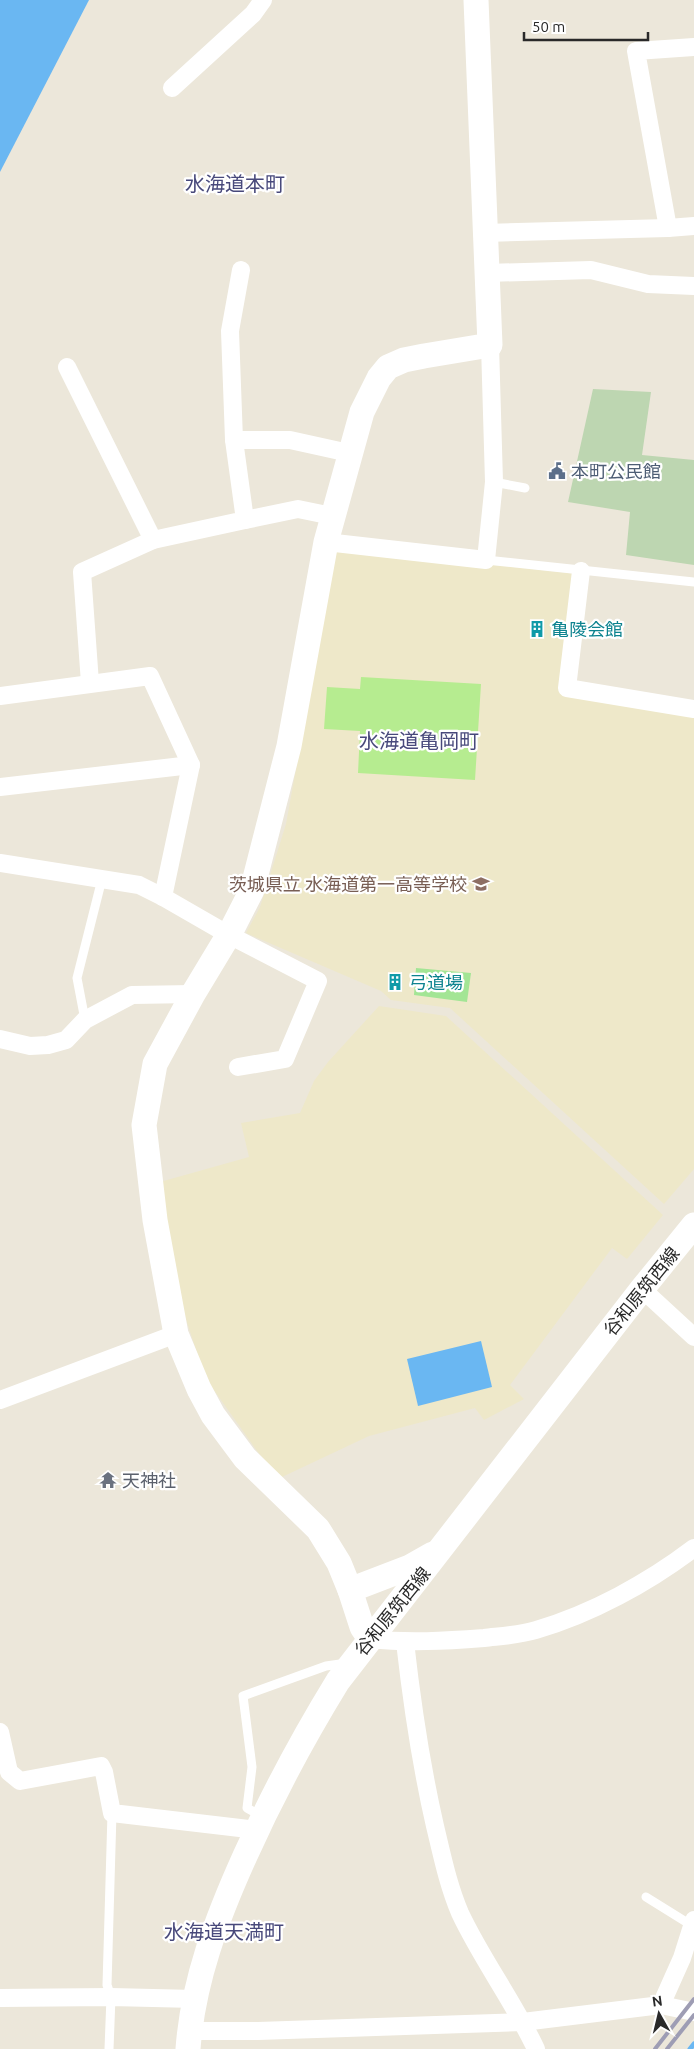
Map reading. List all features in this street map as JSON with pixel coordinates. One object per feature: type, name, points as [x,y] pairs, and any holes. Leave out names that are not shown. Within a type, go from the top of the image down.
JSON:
[{"type":"street","points":[[172,88],[253,14],[263,0]]},
{"type":"street","points":[[326,542],[486,560],[494,482],[476,0]]},
{"type":"street","points":[[668,228],[636,50],[694,46]]},
{"type":"street","points":[[485,232],[694,226]]},
{"type":"street","points":[[241,270],[230,331],[234,440],[246,520]]},
{"type":"street","points":[[487,273],[591,270],[648,284],[694,286]]},
{"type":"street","points":[[490,345],[404,360],[388,367],[378,378],[362,412],[326,542],[288,746],[252,890],[229,935],[154,1064],[144,1125],[155,1220],[176,1334],[199,1389],[213,1415],[245,1458],[318,1529],[339,1563],[350,1590],[357,1615],[370,1639],[405,1642],[505,1636],[534,1631],[575,1617],[626,1592],[693,1551]]},
{"type":"street","points":[[67,367],[152,540]]},
{"type":"street","points":[[234,440],[290,440],[350,453]]},
{"type":"street","points":[[90,683],[82,572],[152,540],[298,509],[332,516]]},
{"type":"street","points":[[581,571],[566,688],[694,710]]},
{"type":"street","points":[[0,696],[150,676],[191,765],[163,896]]},
{"type":"street","points":[[0,786],[191,765]]},
{"type":"street","points":[[0,863],[139,885],[163,896],[229,935],[318,981],[285,1059],[238,1067]]},
{"type":"street","points":[[0,1039],[30,1046],[48,1045],[66,1040],[86,1020],[132,994],[193,994]]},
{"type":"street","name":"谷和原筑西線","points":[[188,2040],[195,2000],[211,1939],[225,1901],[260,1823],[316,1717],[351,1662],[694,1225]]},
{"type":"street","points":[[642,1289],[694,1336]]},
{"type":"street","points":[[0,1400],[176,1334]]},
{"type":"street","points":[[350,1590],[410,1567],[440,1550]]},
{"type":"street","points":[[405,1642],[415,1725],[444,1867],[461,1914],[524,2022],[536,2049]]},
{"type":"street","points":[[0,1732],[9,1772],[20,1781],[101,1766],[104,1772],[112,1813],[260,1823]]},
{"type":"street","points":[[661,2005],[682,1958],[692,1923]]},
{"type":"street","points":[[0,1998],[111,1996],[195,2000]]},
{"type":"street","points":[[188,2040],[258,2032],[524,2022],[661,2005],[694,2012]]},
{"type":"lane","points":[[494,482],[524,488]]},
{"type":"lane","points":[[486,560],[694,582]]},
{"type":"lane","points":[[86,1020],[77,978],[102,879]]},
{"type":"lane","points":[[260,1823],[247,1808],[252,1767],[244,1696],[326,1666],[351,1662]]},
{"type":"lane","points":[[109,2049],[111,1996],[107,1985],[112,1813]]},
{"type":"lane","points":[[646,1896],[692,1923]]},
{"type":"shaded area","name":"茨城県立 水海道第一高等学校","points":[[331,547],[577,574],[562,693],[694,715],[694,1169],[664,1204],[450,1008],[391,1000],[381,991],[246,933],[260,907],[286,824]]},
{"type":"shaded area","points":[[379,1006],[446,1016],[663,1215],[627,1259],[612,1248],[510,1385],[524,1399],[484,1420],[475,1408],[369,1436],[282,1477],[257,1451],[211,1386],[199,1359],[180,1301],[160,1182],[249,1157],[241,1123],[300,1113],[314,1081],[328,1062]]},
{"type":"green space","points":[[593,389],[651,392],[642,455],[694,460],[694,565],[626,555],[630,512],[568,502]]},
{"type":"green space","points":[[361,677],[481,684],[475,780],[358,773],[360,731],[324,729],[327,687],[360,689]]},
{"type":"green space","points":[[416,968],[471,973],[467,1002],[414,995]]},
{"type":"water","points":[[0,0],[89,0],[0,172]]},
{"type":"water","points":[[481,1341],[492,1387],[418,1406],[407,1359]]},
{"type":"waterway","points":[[690,2049],[694,2044]]},
{"type":"railway","points":[[655,2049],[694,1999]]},
{"type":"railway","points":[[667,2049],[694,2015]]},
{"type":"place","name":"本町公民館","points":[[557,471]]},
{"type":"place","name":"亀陵会館","points":[[537,629]]},
{"type":"place","name":"茨城県立 水海道第一高等学校","points":[[481,884]]},
{"type":"place","name":"弓道場","points":[[395,982]]},
{"type":"place","name":"天神社","points":[[108,1480]]},
{"type":"district","name":"水海道本町","points":[[235,183]]},
{"type":"district","name":"水海道亀岡町","points":[[419,740]]},
{"type":"district","name":"水海道天満町","points":[[224,1931]]}]
